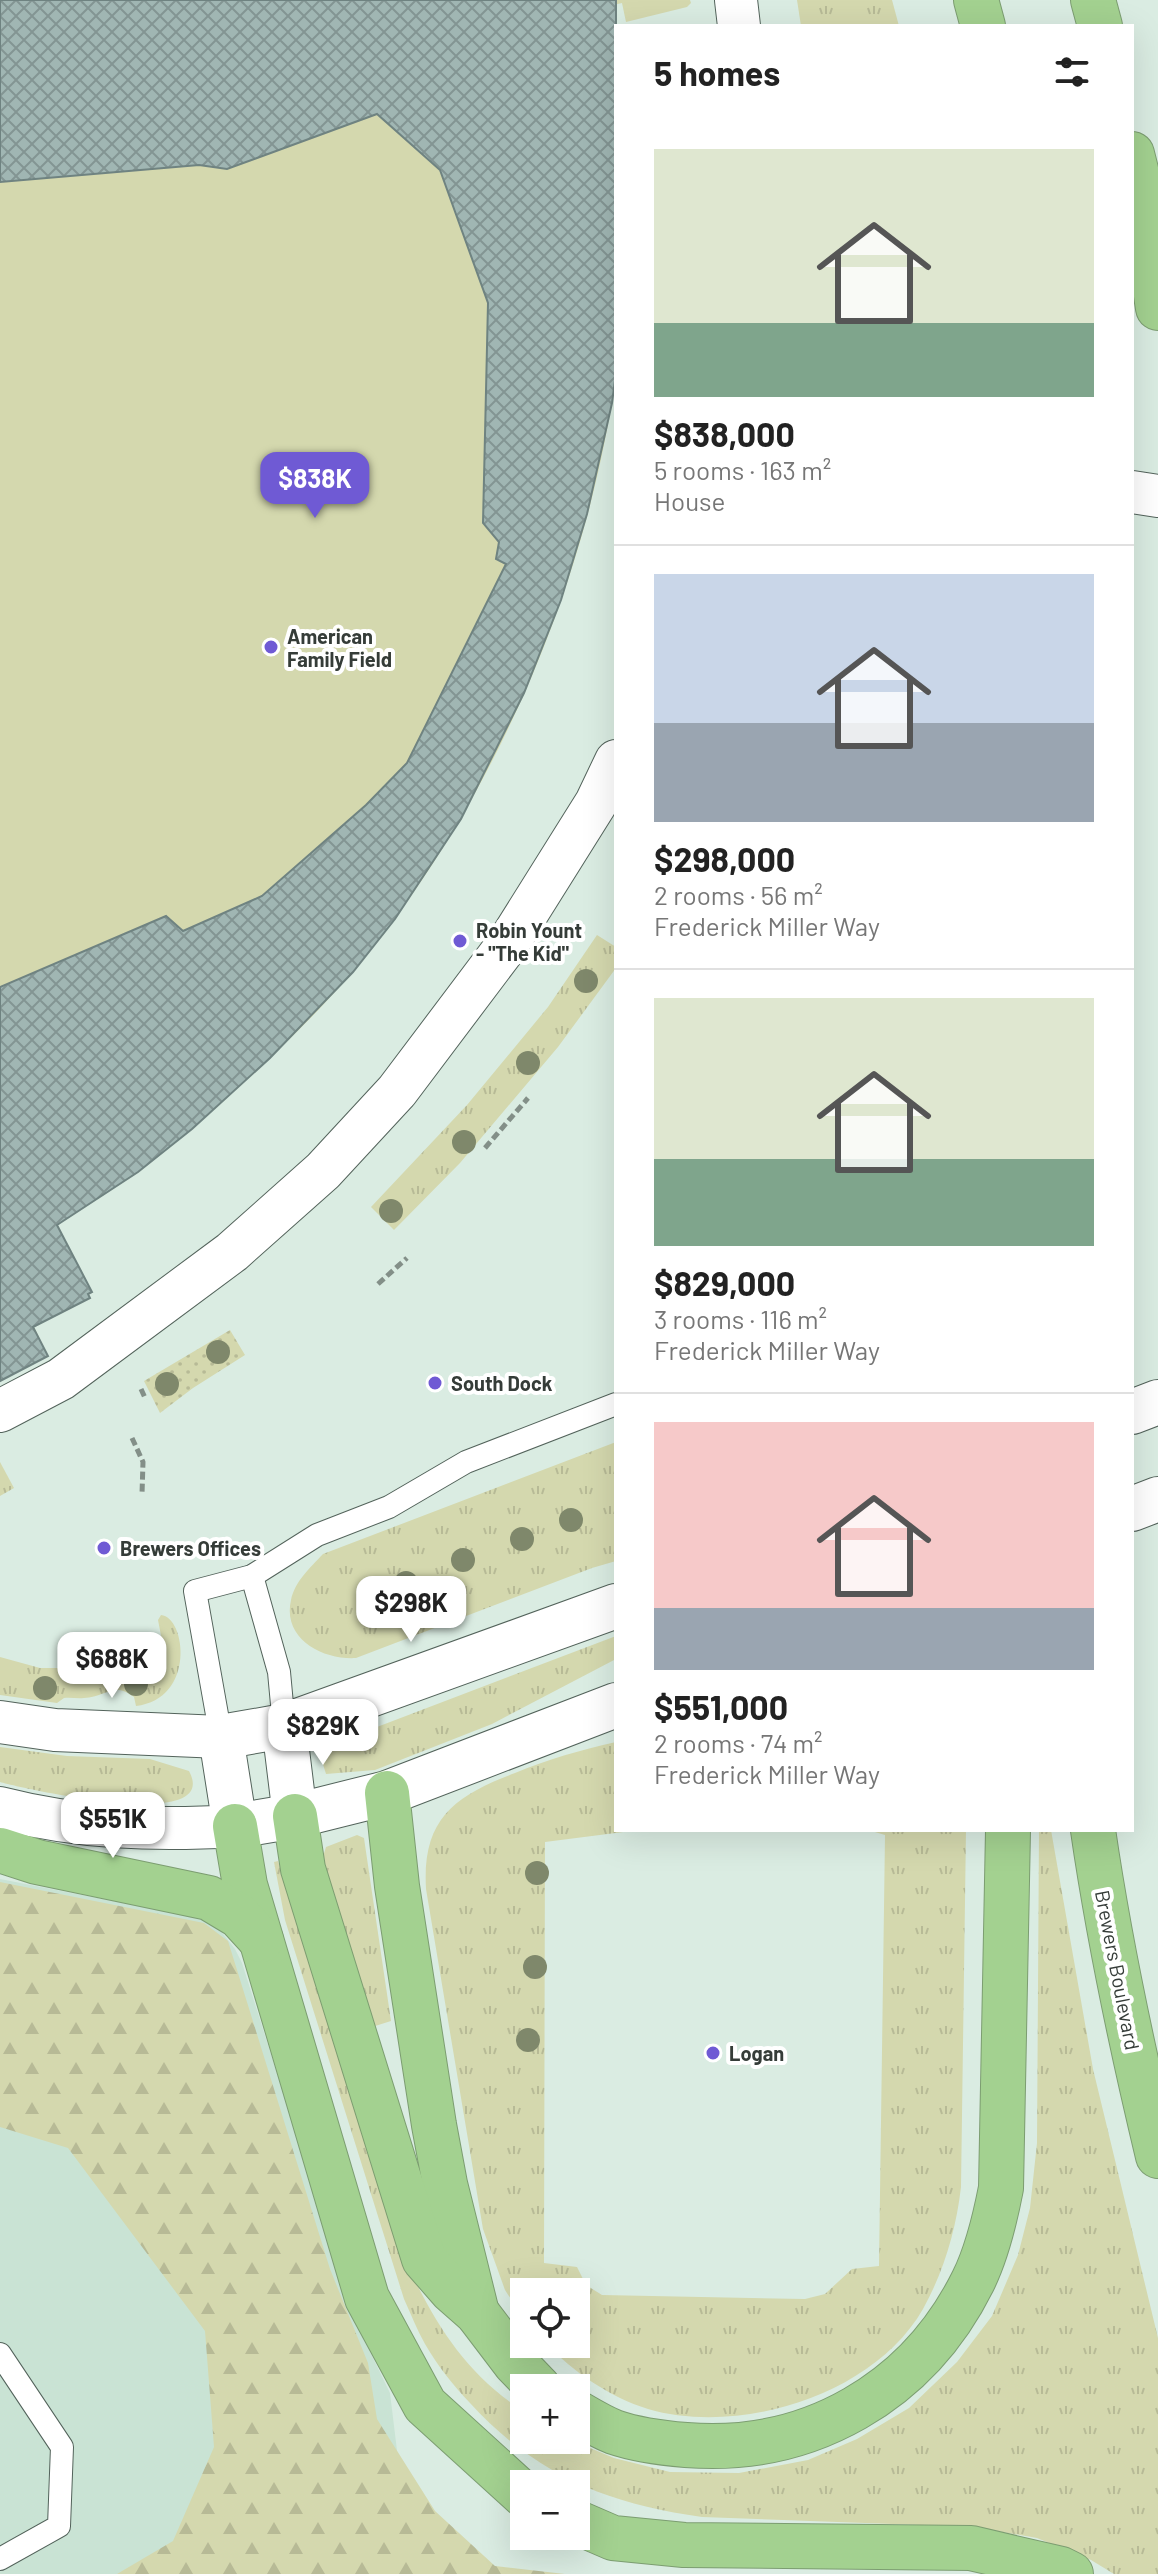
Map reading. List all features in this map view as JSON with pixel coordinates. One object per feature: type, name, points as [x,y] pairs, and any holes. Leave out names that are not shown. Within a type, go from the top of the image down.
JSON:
[{"type":"highway","points":[[976,0],[982,24]]},
{"type":"highway","points":[[1093,0],[1099,24]]},
{"type":"highway","points":[[1134,162],[1158,308]]},
{"type":"highway","points":[[387,1793],[397,1886],[434,2125],[451,2214],[477,2313]]},
{"type":"highway","points":[[295,1816],[303,1869],[424,2259],[452,2291],[477,2313],[526,2374]]},
{"type":"highway","points":[[235,1826],[245,1885],[367,2298],[425,2405],[510,2482]]},
{"type":"highway","points":[[590,2419],[614,2432],[651,2442],[713,2447],[775,2439],[811,2430],[848,2415],[891,2386],[929,2349],[956,2312],[975,2279],[1001,2188],[1008,1832]]},
{"type":"highway","name":"Brewers Boulevard","points":[[1093,1832],[1132,2047],[1158,2156]]},
{"type":"highway","points":[[0,1850],[37,1862],[209,1898],[239,1916],[261,1940]]},
{"type":"highway","points":[[590,2528],[613,2538],[684,2545],[971,2548],[1071,2574]]},
{"type":"street","points":[[736,0],[739,24]]},
{"type":"street","points":[[1134,492],[1158,496]]},
{"type":"street","points":[[0,1411],[61,1379],[232,1252],[323,1171],[397,1091],[507,945],[596,803],[614,765]]},
{"type":"street","points":[[1134,1411],[1158,1402]]},
{"type":"street","points":[[1134,1508],[1158,1499]]},
{"type":"street","points":[[0,1722],[55,1730],[221,1737],[284,1726],[614,1607]]},
{"type":"street","points":[[0,1808],[75,1824],[126,1828],[235,1826],[295,1816],[387,1793],[614,1706]]},
{"type":"street","points":[[284,1726],[295,1816]]},
{"type":"street","points":[[221,1737],[235,1826]]},
{"type":"lane","points":[[221,1737],[195,1591],[252,1576],[317,1535],[389,1507],[466,1462],[614,1405]]},
{"type":"lane","points":[[252,1576],[279,1672],[284,1726]]},
{"type":"lane","points":[[0,2354],[62,2447],[59,2526],[0,2559]]},
{"type":"path","points":[[485,1148],[528,1098]]},
{"type":"path","points":[[378,1284],[407,1258]]},
{"type":"path","points":[[141,1389],[146,1400]]},
{"type":"path","points":[[132,1438],[143,1462],[142,1494]]},
{"type":"shaded area","points":[[0,1879],[190,1916],[209,1922],[220,1930],[235,1949],[357,2325],[390,2393],[412,2574],[0,2574]]},
{"type":"green space","name":"American Family Field","points":[[0,0],[690,0],[687,7],[626,22],[622,3],[609,6],[614,43],[614,385],[600,466],[574,560],[541,653],[500,745],[452,832],[398,915],[337,990],[252,1073],[41,1235],[63,1237],[92,1292],[88,1294],[90,1298],[34,1327],[48,1356],[0,1381]]},
{"type":"green space","points":[[797,0],[892,0],[898,24],[801,24]]},
{"type":"green space","points":[[597,935],[614,946],[614,971],[558,1047],[460,1163],[394,1230],[371,1207],[467,1105],[548,1007]]},
{"type":"green space","points":[[230,1330],[245,1355],[160,1413],[144,1381]]},
{"type":"green space","points":[[614,1443],[614,1562],[356,1658],[343,1658],[319,1651],[308,1644],[293,1626],[290,1614],[296,1587],[323,1554]]},
{"type":"green space","points":[[0,1462],[14,1488],[0,1496]]},
{"type":"green space","points":[[161,1615],[170,1619],[176,1629],[180,1659],[177,1675],[169,1689],[155,1700],[136,1706],[134,1697],[120,1690],[92,1697],[64,1698],[57,1703],[0,1695],[0,1657],[40,1668],[58,1668],[164,1651],[158,1620]]},
{"type":"green space","points":[[614,1637],[614,1660],[492,1724],[375,1770],[326,1774],[320,1755],[356,1735]]},
{"type":"green space","points":[[614,1743],[614,1832],[623,1832],[545,1842],[544,2263],[577,2267],[582,2278],[510,2278],[510,2298],[483,2229],[426,1889],[426,1865],[436,1828],[459,1801],[493,1782],[540,1763]]},
{"type":"green space","points":[[0,1747],[67,1756],[150,1759],[189,1771],[192,1790],[177,1800],[150,1804],[78,1798],[16,1786],[0,1782]]},
{"type":"green space","points":[[875,1832],[966,1832],[961,2187],[943,2265],[923,2309],[901,2339],[872,2365],[839,2386],[763,2412],[723,2417],[684,2416],[648,2409],[620,2398],[590,2380],[590,2374],[582,2374],[561,2358],[590,2358],[590,2288],[602,2295],[805,2299],[825,2294],[852,2269],[879,2266],[885,1835]]},
{"type":"green space","points":[[1039,1832],[1051,1832],[1093,2069],[1158,2338],[1158,2574],[1114,2574],[1091,2560],[1037,2538],[975,2527],[702,2517],[667,2511],[590,2488],[590,2470],[553,2470],[528,2454],[590,2454],[590,2448],[614,2458],[670,2472],[739,2473],[808,2460],[857,2439],[909,2408],[957,2362],[992,2316],[1018,2255],[1030,2208],[1037,2143]]},
{"type":"green space","points":[[357,1835],[364,1838],[391,2021],[372,2027],[321,1863],[326,1847]]},
{"type":"green space","points":[[278,1861],[405,2260],[453,2345],[510,2402],[510,2440],[464,2396],[440,2367],[422,2339],[404,2299],[285,1920],[274,1862]]},
{"type":"green space","points":[[0,1882],[204,1923],[228,1941],[330,2269],[368,2363],[377,2419],[435,2511],[495,2566],[565,2574],[117,2574],[173,2541],[214,2447],[205,2331],[68,2148],[0,2127]]},
{"type":"building","points":[[0,0],[616,0],[614,388],[587,514],[561,600],[524,693],[461,819],[395,919],[353,972],[270,1058],[192,1129],[138,1172],[57,1225],[92,1292],[88,1294],[90,1298],[33,1327],[48,1356],[0,1381],[0,987],[166,916],[183,931],[262,896],[366,805],[407,763],[506,564],[496,559],[499,542],[483,523],[488,303],[440,170],[377,114],[227,169],[199,165],[0,182]]},
{"type":"place","name":"American Family Field","points":[[271,647]]},
{"type":"place","name":"Robin Yount - \"The Kid\"","points":[[460,941]]},
{"type":"place","name":"South Dock","points":[[435,1383]]},
{"type":"place","name":"Brewers Offices","points":[[104,1548]]},
{"type":"place","name":"Logan","points":[[713,2053]]}]
